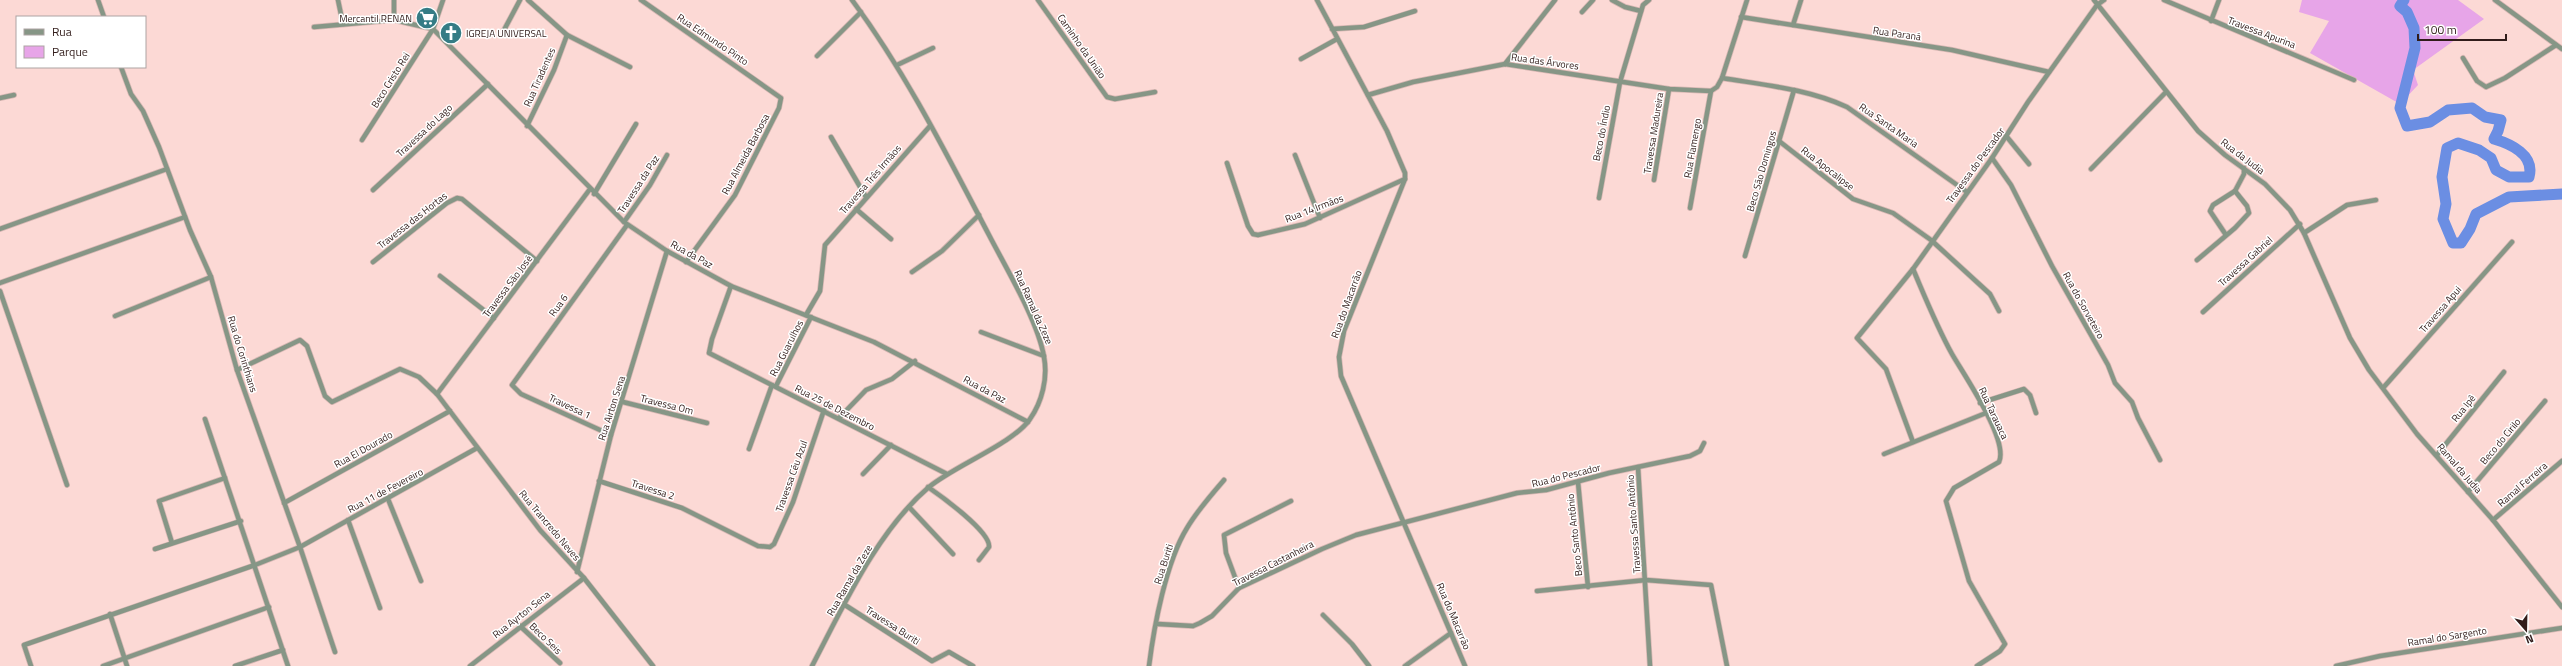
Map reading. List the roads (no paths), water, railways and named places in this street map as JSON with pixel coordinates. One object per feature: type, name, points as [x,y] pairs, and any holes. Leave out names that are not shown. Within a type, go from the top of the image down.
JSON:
[{"type":"street","points":[[98,0],[104,16]]},
{"type":"street","points":[[338,0],[343,24]]},
{"type":"street","points":[[394,0],[394,20]]},
{"type":"street","points":[[314,27],[394,20],[433,29],[442,0]]},
{"type":"street","points":[[504,30],[520,0]]},
{"type":"street","points":[[528,0],[567,34],[630,68]]},
{"type":"street","name":"Rua Edmundo Pinto","points":[[641,0],[775,92]]},
{"type":"street","name":"Rua Ramal da Zeze","points":[[812,666],[845,605],[884,539],[908,506],[928,487],[1015,433],[1028,422],[1042,394],[1045,370],[1044,356],[1020,297],[979,215],[897,65],[852,0]]},
{"type":"street","name":"Caminho da União","points":[[1038,0],[1106,96],[1114,99],[1155,92]]},
{"type":"street","points":[[1317,0],[1402,162],[1405,179]]},
{"type":"street","points":[[1505,64],[1555,0]]},
{"type":"street","points":[[1582,12],[1593,0]]},
{"type":"street","points":[[1612,0],[1625,7],[1641,12]]},
{"type":"street","name":"Beco do Índio","points":[[1599,198],[1620,82],[1643,5],[1649,0]]},
{"type":"street","points":[[1711,91],[1719,84],[1722,78],[1747,0]]},
{"type":"street","points":[[1793,26],[1801,0]]},
{"type":"street","name":"Rua da Judia","points":[[2094,0],[2166,92],[2209,142],[2244,168],[2290,210],[2300,224],[2350,338]]},
{"type":"street","name":"Travessa do Pescador","points":[[1913,442],[1886,369],[1857,338],[1913,268],[1931,240],[2008,137],[2049,72],[2097,5],[2104,0]]},
{"type":"street","name":"Travessa Apurina","points":[[2164,0],[2354,80]]},
{"type":"street","points":[[2211,21],[2219,0]]},
{"type":"street","points":[[2495,0],[2562,49]]},
{"type":"street","points":[[1332,29],[1364,27],[1415,11]]},
{"type":"street","points":[[817,56],[861,12]]},
{"type":"street","name":"Rua Paraná","points":[[1741,17],[1952,50],[2049,72]]},
{"type":"street","name":"Rua da Paz","points":[[433,29],[594,194],[625,223],[667,251],[731,286],[874,342],[915,361],[1028,422]]},
{"type":"street","name":"Beco Cristo Rei","points":[[362,140],[433,29]]},
{"type":"street","name":"Rua Tiradentes","points":[[527,126],[554,70],[567,34]]},
{"type":"street","points":[[1301,59],[1337,39]]},
{"type":"street","points":[[2463,58],[2477,81],[2486,87],[2505,78],[2556,45]]},
{"type":"street","points":[[897,65],[933,48]]},
{"type":"street","name":"Rua das Árvores","points":[[1368,95],[1413,82],[1505,64],[1564,71],[1620,82],[1669,89],[1711,91]]},
{"type":"street","name":"Rua do Corinthians","points":[[121,68],[131,94],[152,129],[185,217],[211,277],[237,370],[300,547],[335,652]]},
{"type":"street","name":"Rua Santa Maria","points":[[1722,78],[1794,90],[1826,98],[1856,111],[1967,192]]},
{"type":"street","name":"Travessa do Lago","points":[[373,190],[488,84]]},
{"type":"street","name":"Travessa Madureira","points":[[1654,180],[1669,89]]},
{"type":"street","name":"Beco São Domingos","points":[[1745,256],[1794,90]]},
{"type":"street","name":"Rua Flamengo","points":[[1690,208],[1711,91]]},
{"type":"street","name":"Rua Almeida Barbosa","points":[[686,262],[744,180],[779,108],[781,98],[775,92]]},
{"type":"street","points":[[2091,169],[2166,92]]},
{"type":"street","points":[[0,98],[14,95]]},
{"type":"street","points":[[594,194],[636,124]]},
{"type":"street","name":"Travessa Três Irmãos","points":[[824,245],[930,126]]},
{"type":"street","points":[[831,137],[866,197]]},
{"type":"street","points":[[2008,137],[2029,164]]},
{"type":"street","name":"Rua Apocalipse","points":[[1779,141],[1853,199],[1893,213],[1931,240],[1990,294],[1999,311]]},
{"type":"street","name":"Travessa da Paz","points":[[625,223],[650,185],[667,155]]},
{"type":"street","points":[[1295,155],[1320,218]]},
{"type":"street","name":"Rua do Sorveteiro","points":[[1992,158],[2012,185],[2055,271],[2108,365],[2115,383],[2132,402],[2138,418],[2160,460]]},
{"type":"street","name":"Rua 14 Irmãos","points":[[1227,163],[1248,226],[1253,234],[1263,235],[1294,228],[1320,218],[1405,179]]},
{"type":"street","points":[[2226,235],[2210,211],[2214,205],[2235,191],[2244,174],[2244,168]]},
{"type":"street","points":[[0,229],[167,169]]},
{"type":"street","name":"Rua do Macarrão","points":[[1405,179],[1344,330],[1338,362],[1341,376],[1465,666]]},
{"type":"street","name":"Travessa São José","points":[[437,394],[590,189]]},
{"type":"street","points":[[2197,260],[2249,213],[2247,206],[2235,191]]},
{"type":"street","name":"Travessa das Hortas","points":[[373,262],[447,203],[457,198],[462,199],[537,261]]},
{"type":"street","points":[[2304,233],[2347,205],[2376,200]]},
{"type":"street","points":[[856,209],[891,239]]},
{"type":"street","points":[[912,272],[942,251],[979,215]]},
{"type":"street","points":[[0,283],[185,217]]},
{"type":"street","name":"Rua 6","points":[[521,394],[512,387],[514,380],[625,223]]},
{"type":"street","name":"Travessa Gabriel","points":[[2203,312],[2300,224]]},
{"type":"street","name":"Travessa Apui","points":[[2383,388],[2512,242]]},
{"type":"street","name":"Rua Guarulhos","points":[[749,449],[774,386],[820,291],[824,245]]},
{"type":"street","name":"Rua Airton Sena","points":[[577,572],[611,435],[623,402],[667,251]]},
{"type":"street","name":"Rua Tarauaca","points":[[1913,268],[1953,355],[1986,413],[1999,444],[2000,458],[1994,465],[1954,488],[1946,501],[1969,581],[2005,644],[2000,651],[1976,666]]},
{"type":"street","points":[[440,276],[494,318]]},
{"type":"street","points":[[115,316],[211,277]]},
{"type":"street","name":"Rua 25 de Dezembro","points":[[731,286],[709,349],[709,353],[824,410],[947,474]]},
{"type":"street","points":[[0,291],[67,485]]},
{"type":"street","points":[[982,332],[1044,356]]},
{"type":"street","name":"Ramal da Judia","points":[[2350,338],[2383,388],[2417,434],[2493,520],[2562,607]]},
{"type":"street","name":"Rua Trancredo Neves","points":[[237,370],[301,340],[307,346],[325,396],[335,402],[400,369],[406,370],[419,377],[437,394],[540,530],[584,578],[653,666]]},
{"type":"street","points":[[839,418],[866,390],[892,379],[915,361]]},
{"type":"street","name":"Rua Ipê","points":[[2437,456],[2504,372]]},
{"type":"street","points":[[1980,403],[2024,389],[2030,395],[2036,413]]},
{"type":"street","name":"Travessa 1","points":[[521,394],[611,435]]},
{"type":"street","name":"Beco do Cirilo","points":[[2468,492],[2545,401]]},
{"type":"street","name":"Travessa Om","points":[[623,402],[708,423]]},
{"type":"street","name":"Travessa Céu Azul","points":[[772,546],[793,502],[824,410]]},
{"type":"street","name":"Rua El Dourado","points":[[284,503],[450,411]]},
{"type":"street","points":[[1884,454],[1986,413]]},
{"type":"street","points":[[205,419],[241,521],[288,666]]},
{"type":"street","name":"Rua do Pescador","points":[[1405,523],[1516,494],[1546,490],[1638,467],[1690,456],[1700,451],[1704,444]]},
{"type":"street","points":[[863,474],[890,445]]},
{"type":"street","name":"Rua 11 de Fevereiro","points":[[31,666],[24,645],[255,565],[300,547],[477,448]]},
{"type":"street","name":"Ramal Ferreira","points":[[2493,520],[2562,461]]},
{"type":"street","name":"Travessa Santo Antônio","points":[[1638,467],[1646,580]]},
{"type":"street","points":[[172,543],[159,501],[225,478]]},
{"type":"street","name":"Travessa 2","points":[[599,480],[682,508],[758,546],[772,546]]},
{"type":"street","name":"Rua Buriti","points":[[1149,666],[1167,576],[1179,542],[1197,514],[1224,480]]},
{"type":"street","name":"Beco Santo Antônio","points":[[1578,482],[1588,587]]},
{"type":"street","points":[[928,487],[963,513],[988,540],[989,547],[980,560]]},
{"type":"street","points":[[388,499],[421,581]]},
{"type":"street","points":[[1240,588],[1226,553],[1224,535],[1291,501]]},
{"type":"street","points":[[908,506],[953,554]]},
{"type":"street","points":[[348,520],[380,608]]},
{"type":"street","points":[[155,549],[241,521]]},
{"type":"street","name":"Travessa Castanheira","points":[[1158,624],[1196,625],[1212,616],[1240,588],[1338,542],[1405,523]]},
{"type":"street","name":"Rua Ayrton Sena","points":[[470,666],[584,578]]},
{"type":"street","points":[[1646,580],[1650,666]]},
{"type":"street","name":"Travessa Santo Antônio","points":[[1537,591],[1646,580],[1711,585],[1727,666]]},
{"type":"street","name":"Travessa Buriti","points":[[845,605],[932,660],[949,652],[973,666]]},
{"type":"street","points":[[103,666],[269,607]]},
{"type":"street","points":[[110,614],[127,666]]},
{"type":"street","points":[[1322,615],[1352,644],[1369,666]]},
{"type":"street","name":"Beco Seis","points":[[520,626],[560,663]]},
{"type":"street","name":"Ramal do Sargento","points":[[2336,666],[2380,656],[2562,628]]},
{"type":"street","points":[[1405,666],[1451,633]]},
{"type":"street","points":[[235,666],[282,650]]},
{"type":"waterway","points":[[2404,0],[2400,6],[2407,12],[2414,28],[2415,48],[2400,108],[2407,126],[2430,122],[2448,110],[2472,108],[2485,117],[2501,120],[2494,139],[2514,147],[2525,157],[2530,169],[2529,177],[2509,177],[2496,170],[2491,158],[2479,150],[2458,143],[2447,148],[2442,177],[2446,204],[2443,219],[2453,243],[2461,243],[2470,229],[2476,214],[2509,197],[2562,194]]},
{"type":"place","name":"Mercantil RENAN","points":[[427,18]]},
{"type":"place","name":"IGREJA UNIVERSAL","points":[[451,33]]}]
